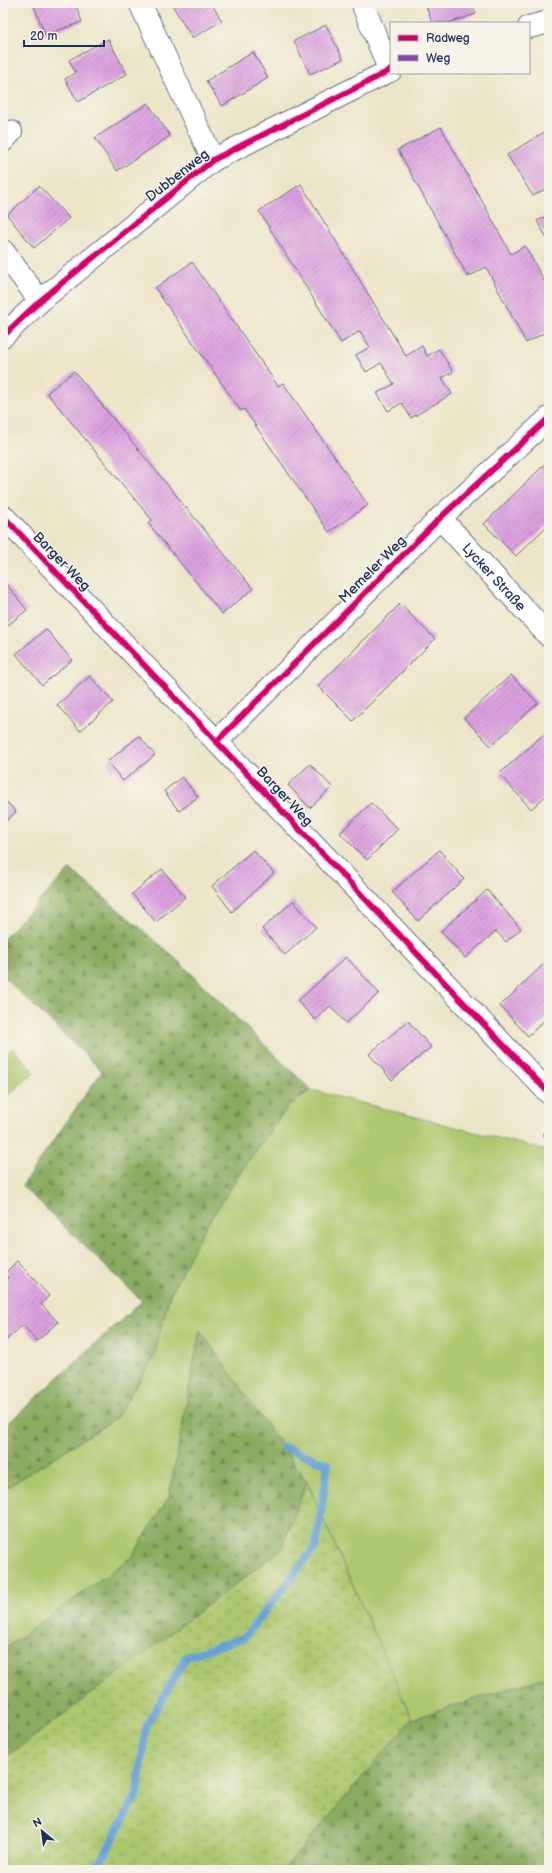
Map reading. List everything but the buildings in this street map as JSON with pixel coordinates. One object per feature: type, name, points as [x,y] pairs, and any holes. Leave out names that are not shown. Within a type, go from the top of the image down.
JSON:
[{"type":"street","points":[[140,3],[213,160]]},
{"type":"street","points":[[365,3],[364,8],[390,70]]},
{"type":"street","points":[[530,27],[549,22]]},
{"type":"street","name":"Dubbenweg","points":[[3,336],[40,301],[213,160],[390,70]]},
{"type":"street","points":[[3,251],[40,301]]},
{"type":"street","name":"Memeler Weg","points":[[217,741],[440,518],[549,418]]},
{"type":"street","name":"Barger Weg","points":[[3,516],[549,1093]]},
{"type":"street","name":"Lycker Straße","points":[[440,518],[549,636]]},
{"type":"green space","points":[[70,869],[170,953],[311,1090],[288,1106],[244,1167],[200,1236],[169,1297],[154,1357],[116,1418],[3,1490],[3,1428],[142,1301],[22,1186],[102,1071],[3,976],[3,939]]},
{"type":"green space","points":[[13,1048],[34,1073],[3,1099],[3,1056]]},
{"type":"green space","points":[[311,1090],[544,1150],[549,1158],[549,1676],[412,1719],[307,1482],[200,1331],[169,1497],[132,1557],[3,1650],[3,1490],[116,1418],[154,1357],[169,1297],[200,1236],[244,1167],[288,1106]]},
{"type":"green space","points":[[200,1330],[307,1482],[281,1550],[3,1760],[3,1650],[132,1557],[169,1497]]},
{"type":"green space","points":[[307,1482],[412,1719],[283,1870],[3,1870],[3,1760],[281,1550]]},
{"type":"green space","points":[[549,1676],[549,1870],[283,1870],[412,1719]]},
{"type":"waterway","points":[[96,1870],[137,1795],[146,1727],[186,1657],[245,1637],[316,1546],[328,1464],[284,1447]]},
{"type":"marked path","points":[[549,1127],[546,1134],[549,1155]]},
{"type":"cycle path","points":[[3,336],[40,301],[213,160],[390,71]]},
{"type":"cycle path","points":[[217,741],[440,518],[549,418]]},
{"type":"cycle path","points":[[3,516],[549,1093]]}]
